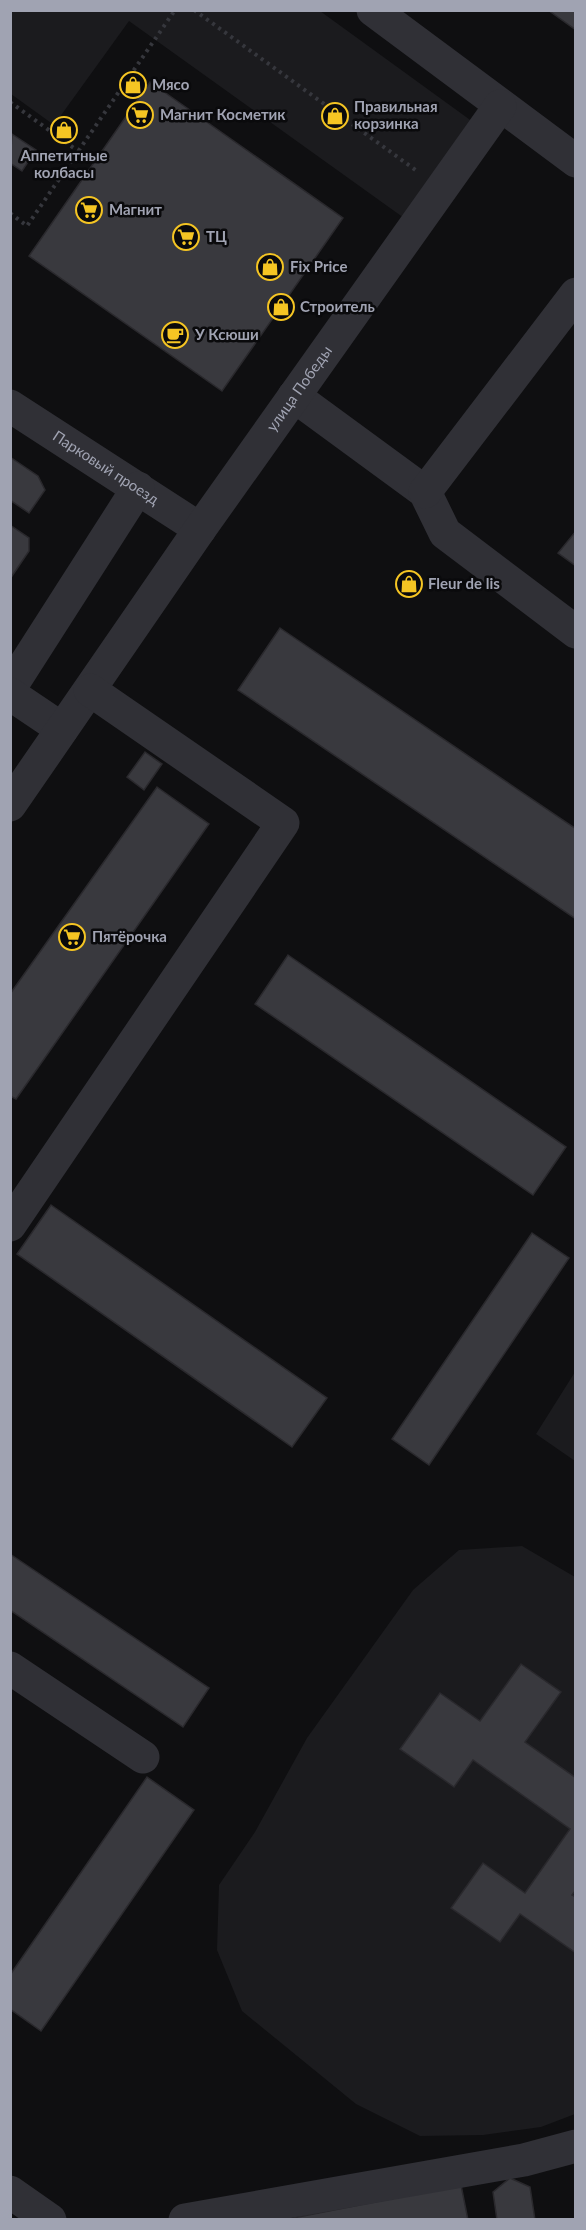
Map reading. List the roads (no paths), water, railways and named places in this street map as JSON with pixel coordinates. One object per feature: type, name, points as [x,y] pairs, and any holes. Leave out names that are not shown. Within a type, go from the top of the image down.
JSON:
[{"type":"street","points":[[373,10],[576,161]]},
{"type":"street","name":"улица Победы","points":[[10,804],[200,529],[500,106]]},
{"type":"street","points":[[425,492],[576,294]]},
{"type":"street","points":[[294,396],[425,492],[445,532],[576,632]]},
{"type":"street","name":"Парковый проезд","points":[[10,406],[200,529]]},
{"type":"street","points":[[10,688],[138,488]]},
{"type":"street","points":[[10,1225],[284,824],[90,690]]},
{"type":"street","points":[[10,694],[62,729]]},
{"type":"street","points":[[10,1668],[143,1757]]},
{"type":"street","points":[[185,2220],[524,2160],[576,2146]]},
{"type":"street","points":[[10,2192],[51,2220]]},
{"type":"place","name":"Мясо","points":[[133,85]]},
{"type":"place","name":"Магнит Косметик","points":[[140,115]]},
{"type":"place","name":"Правильная корзинка","points":[[335,116]]},
{"type":"place","name":"Аппетитные колбасы","points":[[64,130]]},
{"type":"place","name":"Магнит","points":[[89,210]]},
{"type":"place","name":"ТЦ","points":[[186,237]]},
{"type":"place","name":"Fix Price","points":[[270,267]]},
{"type":"place","name":"Строитель","points":[[281,307]]},
{"type":"place","name":"У Ксюши","points":[[175,335]]},
{"type":"place","name":"Fleur de lis","points":[[409,584]]},
{"type":"place","name":"Пятёрочка","points":[[72,937]]}]
